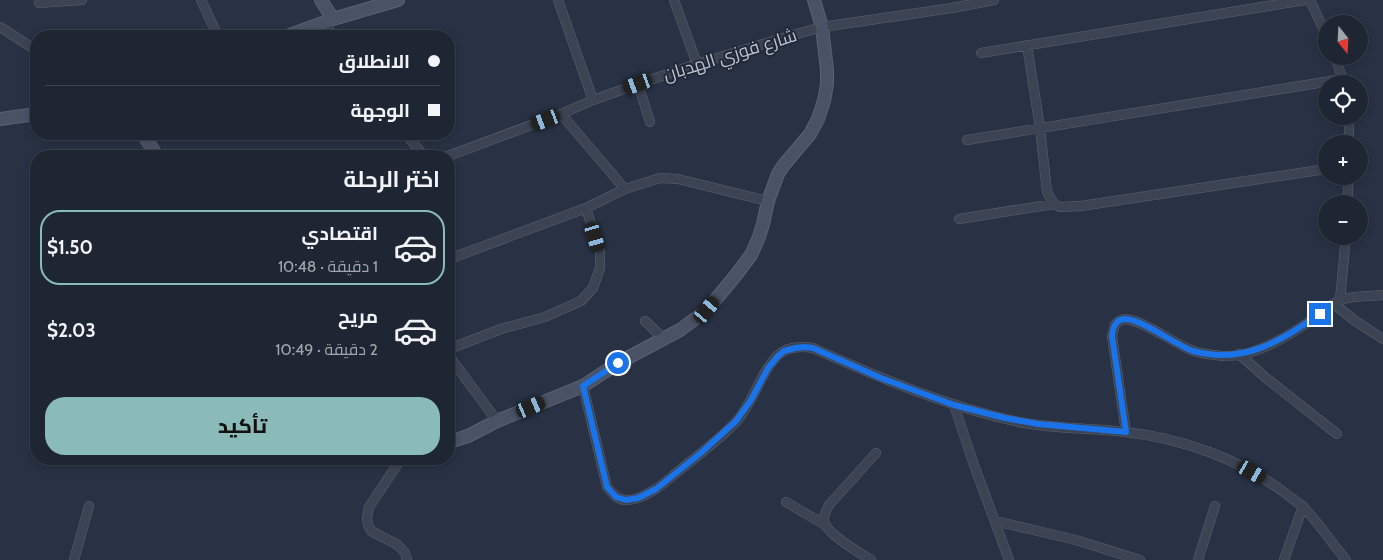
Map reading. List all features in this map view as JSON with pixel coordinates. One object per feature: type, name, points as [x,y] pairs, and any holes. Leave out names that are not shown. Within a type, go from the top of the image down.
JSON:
[{"type":"street","points":[[39,3],[82,0]]},
{"type":"street","points":[[201,0],[215,30]]},
{"type":"street","points":[[321,0],[332,30]]},
{"type":"street","points":[[303,30],[398,0]]},
{"type":"street","points":[[558,0],[593,100]]},
{"type":"street","points":[[674,0],[697,64]]},
{"type":"street","points":[[455,440],[583,386],[618,363],[680,330],[707,310],[736,276],[751,255],[759,237],[764,224],[768,201],[778,174],[810,134],[824,102],[827,70],[822,27],[814,0]]},
{"type":"street","name":"شارع فوزي الهدبان","points":[[455,153],[638,84],[793,35],[822,27],[951,4],[994,0]]},
{"type":"street","points":[[981,53],[1305,0]]},
{"type":"street","points":[[1310,0],[1318,18]]},
{"type":"street","points":[[0,27],[30,46]]},
{"type":"street","points":[[1027,45],[1040,128],[1047,192],[1054,204],[1060,207],[1081,206],[1318,169]]},
{"type":"street","points":[[638,84],[650,122]]},
{"type":"street","points":[[967,140],[1318,85]]},
{"type":"street","points":[[561,114],[625,189]]},
{"type":"street","points":[[0,119],[30,115]]},
{"type":"street","points":[[411,140],[419,150]]},
{"type":"street","points":[[455,256],[586,208],[625,189],[660,178],[678,179],[768,201]]},
{"type":"street","points":[[959,219],[1054,204]]},
{"type":"street","points":[[455,347],[501,329],[545,317],[581,301],[593,288],[600,268],[600,252],[586,208]]},
{"type":"street","points":[[1337,302],[1345,245]]},
{"type":"street","points":[[1126,432],[1112,336],[1116,322],[1132,320],[1192,350],[1210,355],[1225,356],[1251,352],[1289,334],[1337,302],[1383,295]]},
{"type":"street","points":[[1337,302],[1354,320],[1383,339]]},
{"type":"street","points":[[645,322],[663,338]]},
{"type":"street","points":[[583,386],[607,487],[616,497],[626,500],[638,498],[656,489],[723,434],[736,421],[751,400],[768,368],[778,356],[784,351],[804,347],[813,348],[881,378],[954,405],[1022,422],[1126,432],[1166,440],[1227,460],[1273,484],[1302,506],[1346,560]]},
{"type":"street","points":[[1239,354],[1266,378],[1337,434]]},
{"type":"street","points":[[455,364],[497,421]]},
{"type":"street","points":[[954,405],[1010,560]]},
{"type":"street","points":[[825,525],[824,515],[829,505],[876,454]]},
{"type":"street","points":[[397,465],[369,508],[367,518],[368,525],[372,531],[398,545],[405,553],[407,560]]},
{"type":"street","points":[[786,502],[825,525],[830,532],[871,560]]},
{"type":"street","points":[[74,560],[89,506]]},
{"type":"street","points":[[1198,560],[1215,506]]},
{"type":"street","points":[[1284,560],[1302,506]]},
{"type":"street","points":[[995,521],[1076,540],[1140,560]]},
{"type":"route","points":[[618,363],[583,386],[607,487],[616,497],[626,500],[638,498],[656,489],[702,452],[736,421],[751,400],[768,368],[778,356],[784,351],[795,348],[813,348],[881,378],[954,405],[1005,418],[1038,424],[1126,432],[1112,336],[1116,322],[1125,319],[1132,320],[1192,350],[1210,355],[1225,356],[1251,352],[1266,346],[1320,314]]}]
